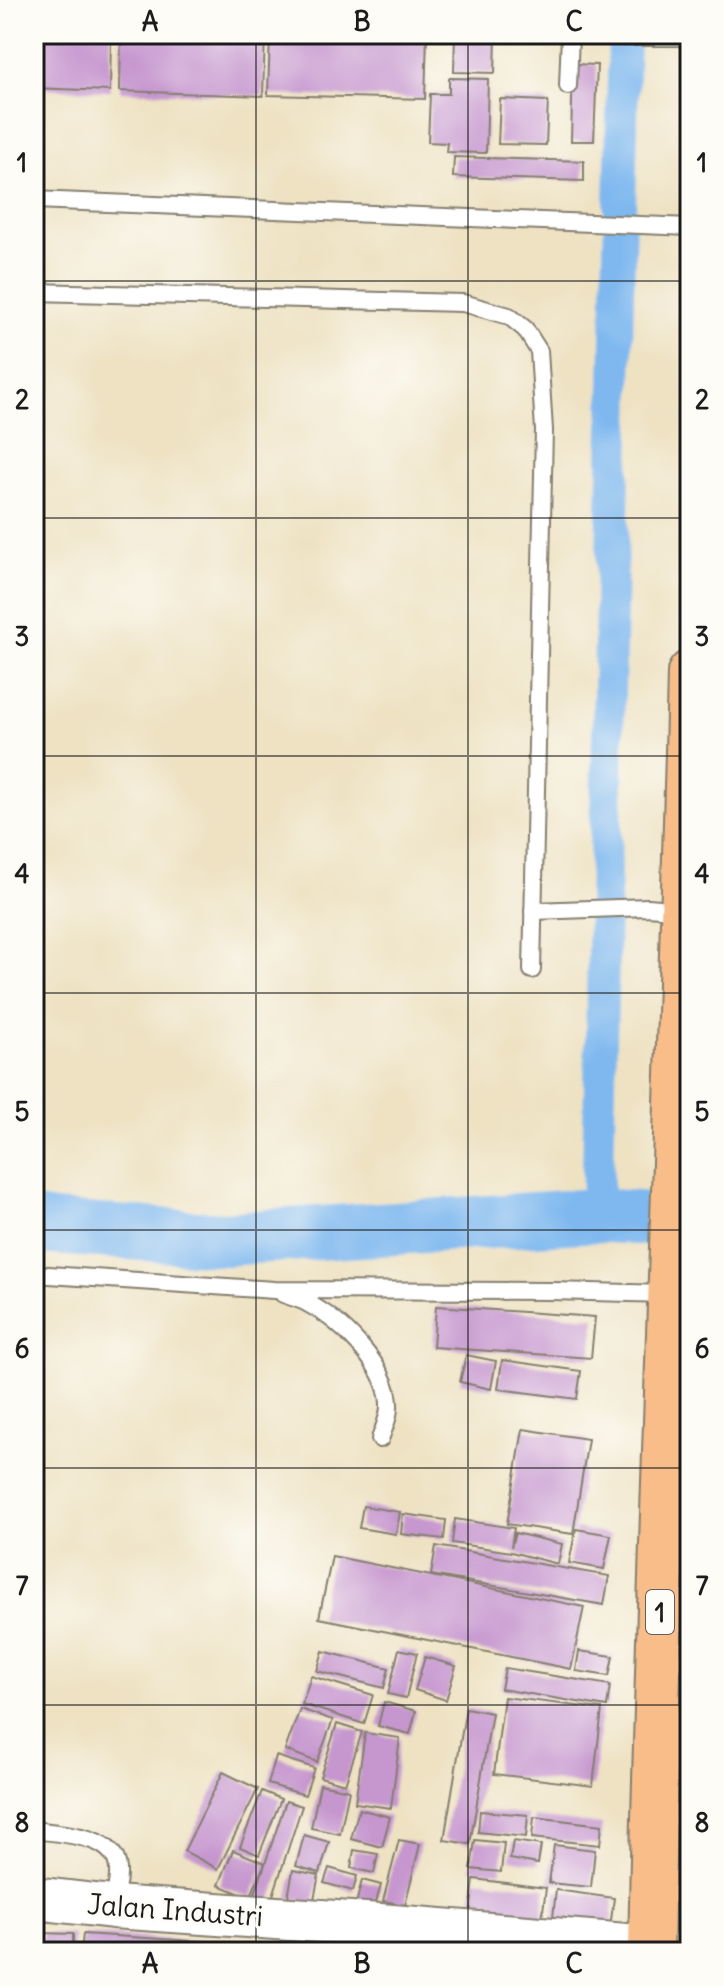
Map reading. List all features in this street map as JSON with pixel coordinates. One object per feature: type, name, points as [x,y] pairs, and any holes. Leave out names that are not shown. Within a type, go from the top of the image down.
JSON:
[{"type":"highway","name":"1","points":[[651,1949],[675,1184],[666,908],[690,673]]},
{"type":"street","name":"Jalan Industri","points":[[34,1898],[113,1907],[380,1925],[651,1949]]},
{"type":"lane","points":[[568,86],[570,34]]},
{"type":"lane","points":[[599,34],[690,37]]},
{"type":"lane","points":[[34,200],[690,227]]},
{"type":"lane","points":[[34,292],[463,303],[509,316],[525,329],[539,351],[544,430],[532,970]]},
{"type":"lane","points":[[533,911],[666,908]]},
{"type":"lane","points":[[34,1274],[274,1290],[552,1291],[670,1283]]},
{"type":"lane","points":[[274,1290],[307,1303],[334,1321],[373,1361],[388,1393],[390,1407],[380,1439]]},
{"type":"lane","points":[[34,1830],[88,1839],[101,1843],[111,1851],[118,1868],[113,1907]]},
{"type":"building","points":[[34,34],[111,34],[110,91],[34,88]]},
{"type":"building","points":[[121,34],[265,34],[263,96],[120,91]]},
{"type":"building","points":[[270,34],[427,34],[425,99],[268,95]]},
{"type":"building","points":[[455,34],[496,34],[495,73],[454,72]]},
{"type":"building","points":[[573,64],[597,65],[594,141],[571,141]]},
{"type":"building","points":[[449,78],[488,79],[486,153],[446,152],[447,143],[428,142],[430,94],[449,94]]},
{"type":"building","points":[[500,99],[548,101],[546,145],[498,144]]},
{"type":"building","points":[[454,157],[584,161],[584,181],[453,177]]},
{"type":"building","points":[[436,1306],[595,1317],[591,1358],[433,1347]]},
{"type":"building","points":[[466,1355],[496,1361],[491,1389],[460,1382]]},
{"type":"building","points":[[502,1360],[581,1371],[577,1399],[498,1389]]},
{"type":"building","points":[[523,1429],[588,1439],[573,1534],[507,1524]]},
{"type":"building","points":[[363,1506],[400,1512],[396,1534],[359,1528]]},
{"type":"building","points":[[403,1514],[446,1520],[444,1539],[401,1534]]},
{"type":"building","points":[[455,1519],[514,1528],[511,1547],[515,1533],[562,1544],[558,1564],[511,1552],[452,1543]]},
{"type":"building","points":[[576,1529],[611,1535],[604,1569],[569,1563]]},
{"type":"building","points":[[436,1546],[609,1576],[604,1605],[431,1575]]},
{"type":"building","points":[[332,1556],[584,1607],[571,1669],[319,1618]]},
{"type":"building","points":[[399,1649],[417,1653],[406,1698],[388,1694]]},
{"type":"building","points":[[323,1651],[389,1668],[384,1688],[317,1671]]},
{"type":"building","points":[[579,1651],[613,1656],[609,1676],[576,1671]]},
{"type":"building","points":[[425,1657],[456,1666],[446,1700],[415,1690]]},
{"type":"building","points":[[505,1668],[610,1685],[607,1707],[501,1689]]},
{"type":"building","points":[[311,1676],[373,1695],[364,1724],[302,1704]]},
{"type":"building","points":[[504,1697],[602,1709],[593,1786],[494,1774]]},
{"type":"building","points":[[384,1702],[416,1711],[410,1734],[378,1726]]},
{"type":"building","points":[[466,1708],[492,1713],[470,1844],[444,1840]]},
{"type":"building","points":[[300,1709],[333,1720],[317,1762],[285,1750]]},
{"type":"building","points":[[337,1724],[362,1732],[345,1784],[320,1777]]},
{"type":"building","points":[[365,1733],[400,1738],[391,1808],[355,1803]]},
{"type":"building","points":[[276,1756],[314,1768],[305,1795],[268,1784]]},
{"type":"building","points":[[223,1772],[258,1789],[218,1869],[184,1851]]},
{"type":"building","points":[[320,1784],[349,1790],[340,1834],[311,1828]]},
{"type":"building","points":[[262,1791],[281,1799],[259,1855],[240,1847]]},
{"type":"building","points":[[286,1801],[302,1806],[269,1908],[252,1903]]},
{"type":"building","points":[[359,1809],[390,1817],[382,1847],[351,1839]]},
{"type":"building","points":[[480,1811],[528,1815],[526,1837],[478,1832]]},
{"type":"building","points":[[534,1817],[602,1825],[600,1845],[532,1838]]},
{"type":"building","points":[[304,1835],[329,1842],[320,1873],[296,1866]]},
{"type":"building","points":[[399,1840],[420,1844],[405,1905],[383,1901]]},
{"type":"building","points":[[475,1840],[504,1843],[501,1872],[471,1869]]},
{"type":"building","points":[[513,1841],[541,1845],[538,1864],[510,1859]]},
{"type":"building","points":[[554,1845],[595,1850],[591,1887],[549,1883]]},
{"type":"building","points":[[233,1850],[265,1863],[250,1898],[219,1885]]},
{"type":"building","points":[[354,1850],[378,1854],[374,1873],[351,1868]]},
{"type":"building","points":[[329,1868],[357,1876],[353,1891],[324,1883]]},
{"type":"building","points":[[293,1870],[319,1875],[313,1904],[288,1898]]},
{"type":"building","points":[[474,1879],[546,1888],[541,1926],[470,1916]]},
{"type":"building","points":[[362,1880],[381,1885],[374,1909],[356,1904]]},
{"type":"building","points":[[556,1890],[614,1898],[609,1935],[552,1927]]},
{"type":"building","points":[[42,1933],[73,1934],[73,1950],[42,1949]]},
{"type":"building","points":[[83,1934],[209,1942],[209,1952],[81,1952]]},
{"type":"waterway","points":[[597,1215],[624,34]]},
{"type":"waterway","points":[[34,1225],[224,1239],[597,1215],[690,1222]]}]
